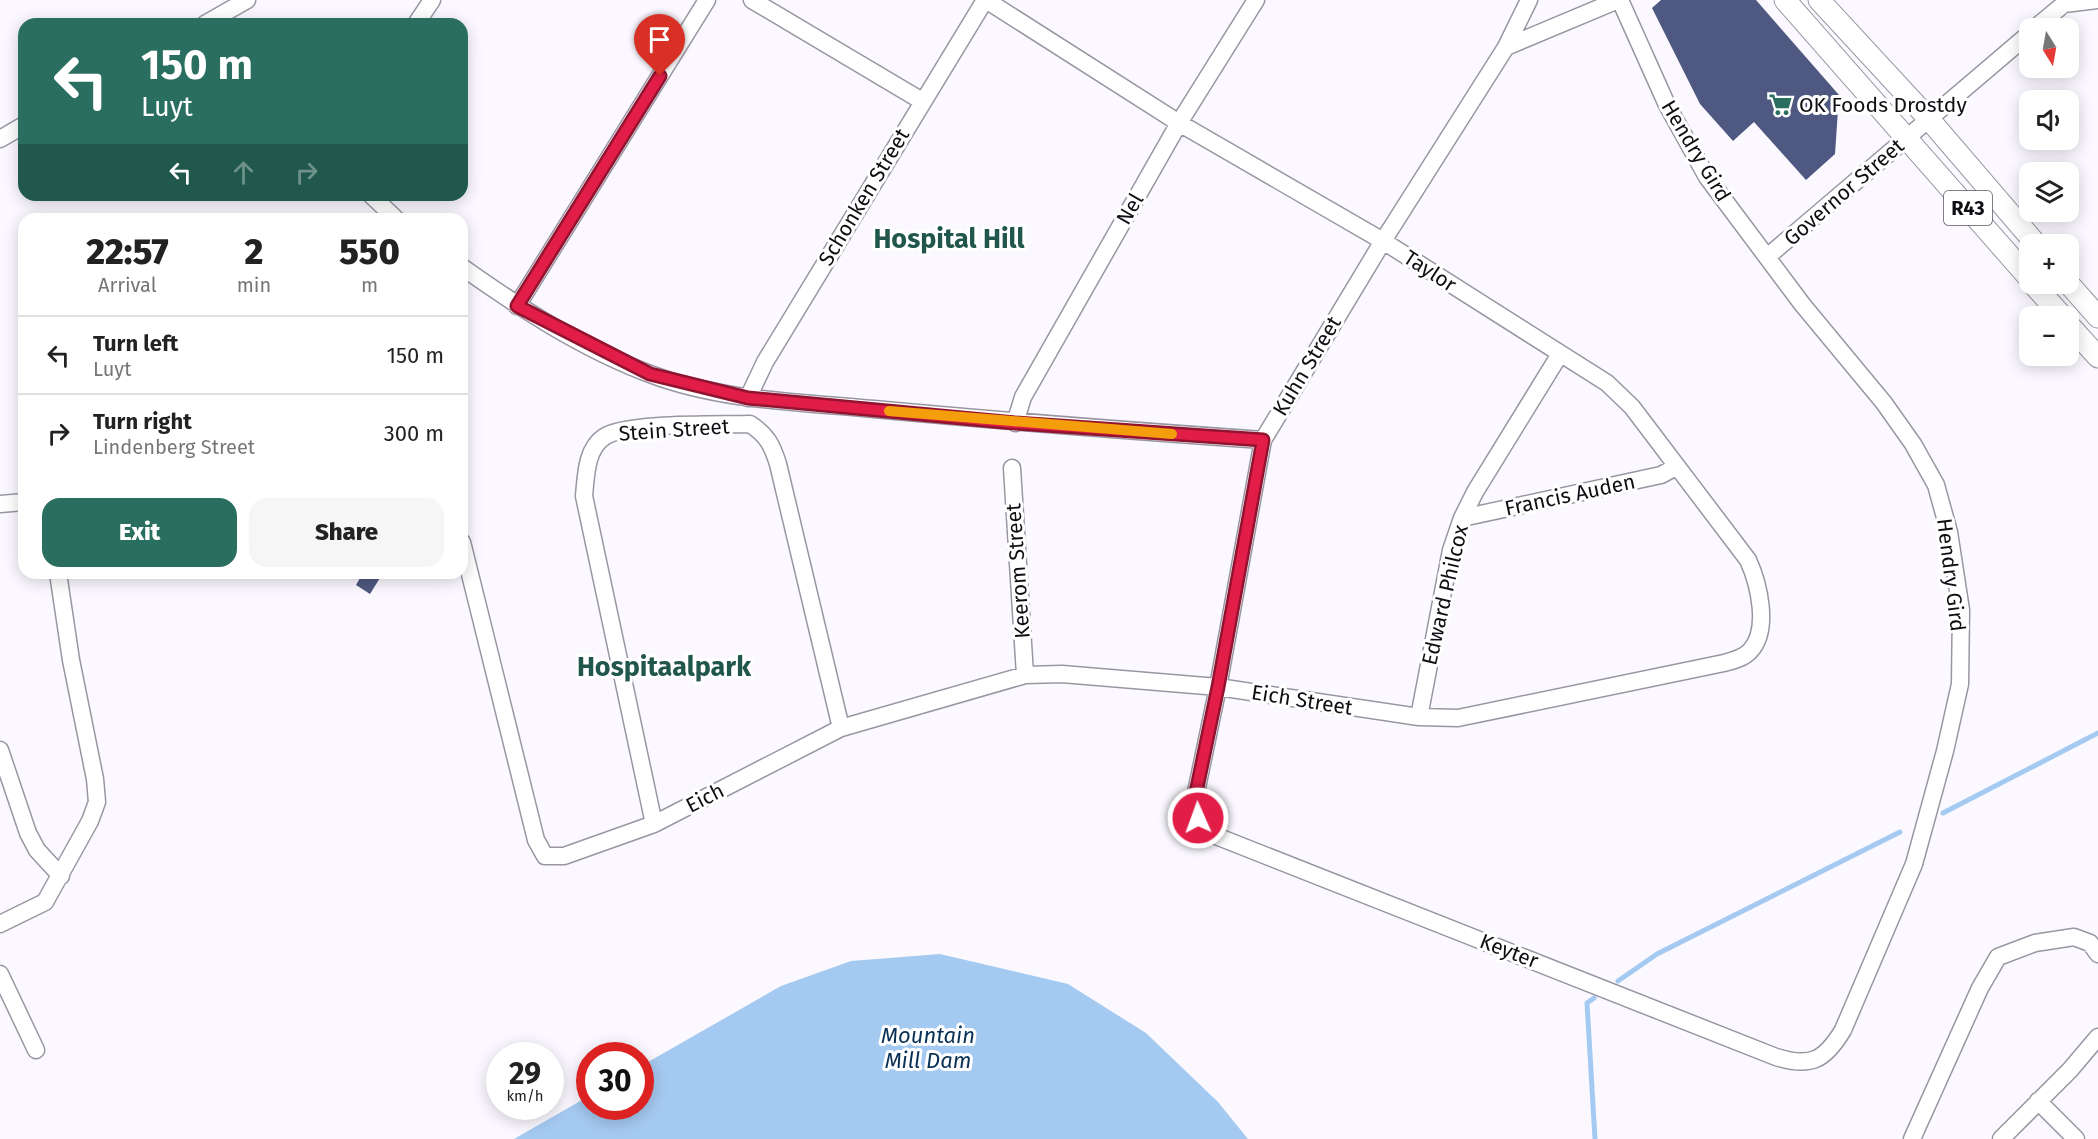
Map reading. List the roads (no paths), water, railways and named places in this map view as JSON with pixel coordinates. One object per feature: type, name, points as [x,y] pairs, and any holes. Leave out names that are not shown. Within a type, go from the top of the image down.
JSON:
[{"type":"main road","name":"R43","points":[[1785,0],[2019,266]]},
{"type":"main road","name":"R43","points":[[1819,0],[1928,118],[2027,234]]},
{"type":"main road","points":[[2042,294],[2053,306]]},
{"type":"main road","points":[[2078,294],[2098,317]]},
{"type":"main road","points":[[2079,336],[2098,357]]},
{"type":"street","points":[[216,18],[247,0]]},
{"type":"street","points":[[420,18],[432,0]]},
{"type":"street","points":[[517,306],[707,0]]},
{"type":"street","points":[[752,0],[922,101]]},
{"type":"street","name":"Schonken Street","points":[[748,398],[765,362],[922,101],[986,0]]},
{"type":"street","name":"Taylor","points":[[986,0],[1179,123],[1383,241],[1606,383],[1632,407],[1748,560],[1757,579],[1761,603],[1757,641]]},
{"type":"street","name":"Nel","points":[[1015,423],[1023,397],[1179,123],[1256,0]]},
{"type":"street","name":"Kuhn Street","points":[[1216,836],[1204,827],[1194,802],[1218,687],[1263,440],[1383,241],[1506,47],[1529,0]]},
{"type":"street","points":[[1506,47],[1619,0]]},
{"type":"street","name":"Hendry Gird","points":[[1619,0],[1667,105],[1707,177],[1802,304],[1884,403],[1913,444],[1936,485],[1949,532],[1961,610],[1960,684],[1945,751],[1914,864],[1843,1030],[1827,1053],[1803,1063]]},
{"type":"street","points":[[2046,18],[2063,2],[2098,0]]},
{"type":"street","name":"Governor Street","points":[[1767,257],[2019,42]]},
{"type":"street","points":[[0,139],[18,128]]},
{"type":"street","points":[[376,201],[387,213]]},
{"type":"street","points":[[468,271],[517,306],[650,374],[748,398],[1015,423],[1263,440]]},
{"type":"street","name":"Edward Philcox","points":[[1419,717],[1451,550],[1462,518],[1475,492],[1560,354]]},
{"type":"street","name":"Stein Street","points":[[654,824],[584,496],[591,452],[604,437],[634,429],[750,424],[763,432],[772,445],[778,464],[841,728]]},
{"type":"street","name":"Francis Auden","points":[[1462,518],[1661,475],[1676,467]]},
{"type":"street","name":"Keerom Street","points":[[1012,468],[1025,675]]},
{"type":"street","points":[[0,504],[18,502]]},
{"type":"street","name":"Eich","points":[[468,566],[536,840],[545,856],[564,856],[654,824],[841,728]]},
{"type":"street","points":[[0,924],[45,902],[90,821],[97,802],[95,779],[71,660],[59,579]]},
{"type":"street","name":"Eich Street","points":[[841,728],[1025,675],[1062,674],[1218,687],[1419,717],[1458,718],[1724,663],[1748,653],[1757,641]]},
{"type":"street","points":[[0,750],[28,833],[37,850],[61,876]]},
{"type":"street","name":"Keyter","points":[[1216,836],[1776,1057],[1803,1063]]},
{"type":"street","points":[[1912,1139],[1980,987],[1998,957],[2035,943],[2074,937],[2090,943],[2098,954]]},
{"type":"street","points":[[0,974],[36,1050]]},
{"type":"street","points":[[2001,1139],[2098,1037]]},
{"type":"street","points":[[2038,1101],[2076,1139]]},
{"type":"water","name":"Mountain Mill Dam","points":[[940,954],[1068,984],[1146,1033],[1218,1102],[1248,1139],[514,1139],[547,1120],[564,1120],[564,1110],[576,1103],[576,1120],[654,1120],[654,1059],[781,986],[851,961]]},
{"type":"waterway","points":[[1943,813],[2098,733]]},
{"type":"waterway","points":[[1618,981],[1657,954],[1900,832]]},
{"type":"waterway","points":[[1594,998],[1587,1003],[1595,1139]]},
{"type":"place","name":"OK Foods Drostdy","points":[[1781,105]]},
{"type":"district","name":"Hospital Hill","points":[[949,239]]},
{"type":"district","name":"Hospitaalpark","points":[[664,667]]}]
